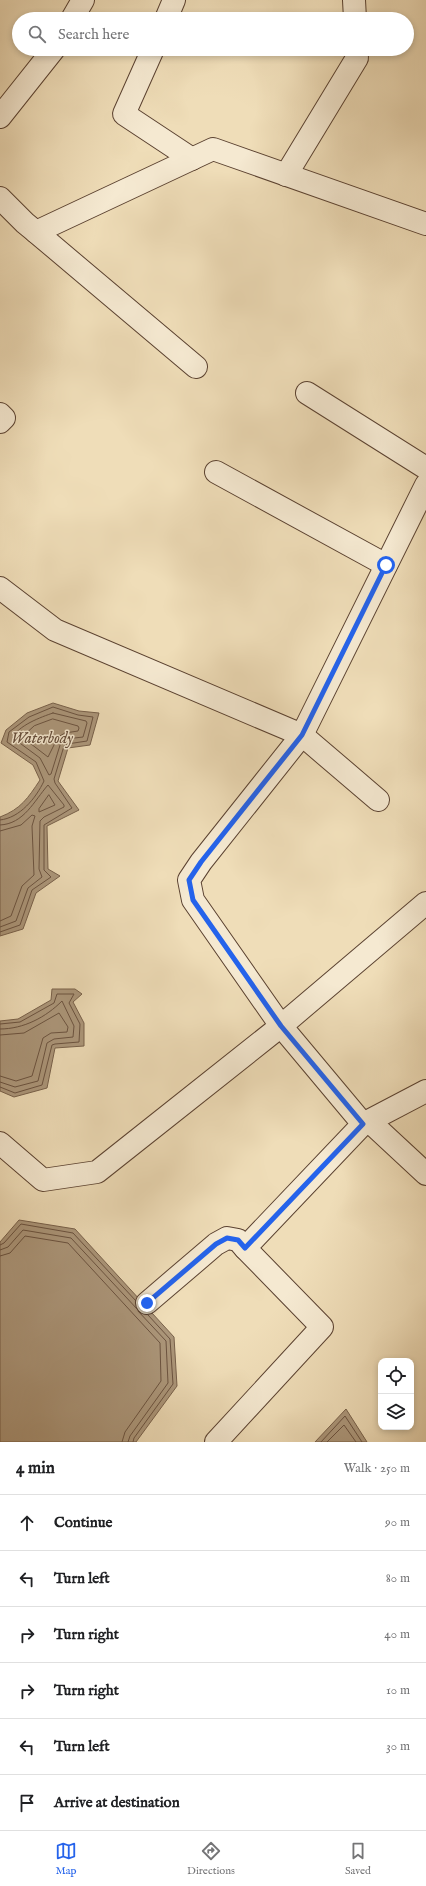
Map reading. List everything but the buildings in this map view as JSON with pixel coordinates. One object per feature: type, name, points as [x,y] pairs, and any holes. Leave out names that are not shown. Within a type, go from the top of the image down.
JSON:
[{"type":"street","points":[[76,12],[83,0]]},
{"type":"street","points":[[169,12],[174,0]]},
{"type":"street","points":[[354,0],[355,12]]},
{"type":"street","points":[[0,117],[48,56]]},
{"type":"street","points":[[150,56],[124,114],[192,159]]},
{"type":"street","points":[[286,176],[356,56]]},
{"type":"street","points":[[36,232],[213,149],[286,176],[426,224]]},
{"type":"street","points":[[0,198],[25,223],[196,367]]},
{"type":"street","points":[[307,392],[426,468]]},
{"type":"street","points":[[0,414],[4,418],[0,422]]},
{"type":"street","points":[[216,472],[386,565]]},
{"type":"street","points":[[426,485],[302,735],[201,862],[189,880],[193,900],[281,1026],[366,1123],[426,1174]]},
{"type":"street","points":[[0,588],[55,630],[302,735],[378,800]]},
{"type":"street","points":[[0,1143],[42,1180],[97,1172],[281,1026],[426,903]]},
{"type":"street","points":[[245,1248],[366,1123],[426,1091]]},
{"type":"street","points":[[147,1303],[216,1244],[227,1238],[238,1240],[322,1327],[216,1442]]},
{"type":"water","name":"Waterbody","points":[[53,703],[79,711],[99,713],[90,745],[68,748],[58,781],[79,810],[47,826],[48,869],[60,876],[36,893],[23,929],[0,936],[0,817],[19,807],[40,780],[33,765],[1,743],[6,730],[27,713]]},
{"type":"water","points":[[52,989],[75,989],[82,994],[73,1002],[84,1023],[84,1046],[55,1048],[47,1088],[14,1097],[0,1091],[0,1021],[18,1019],[51,1000]]},
{"type":"water","points":[[19,1220],[75,1229],[174,1337],[177,1386],[136,1442],[0,1442],[0,1242]]},
{"type":"water","points":[[346,1409],[367,1442],[315,1442]]},
{"type":"route","points":[[147,1303],[216,1244],[227,1238],[238,1240],[245,1248],[363,1124],[281,1026],[193,900],[189,880],[201,862],[302,735],[386,565]]}]
